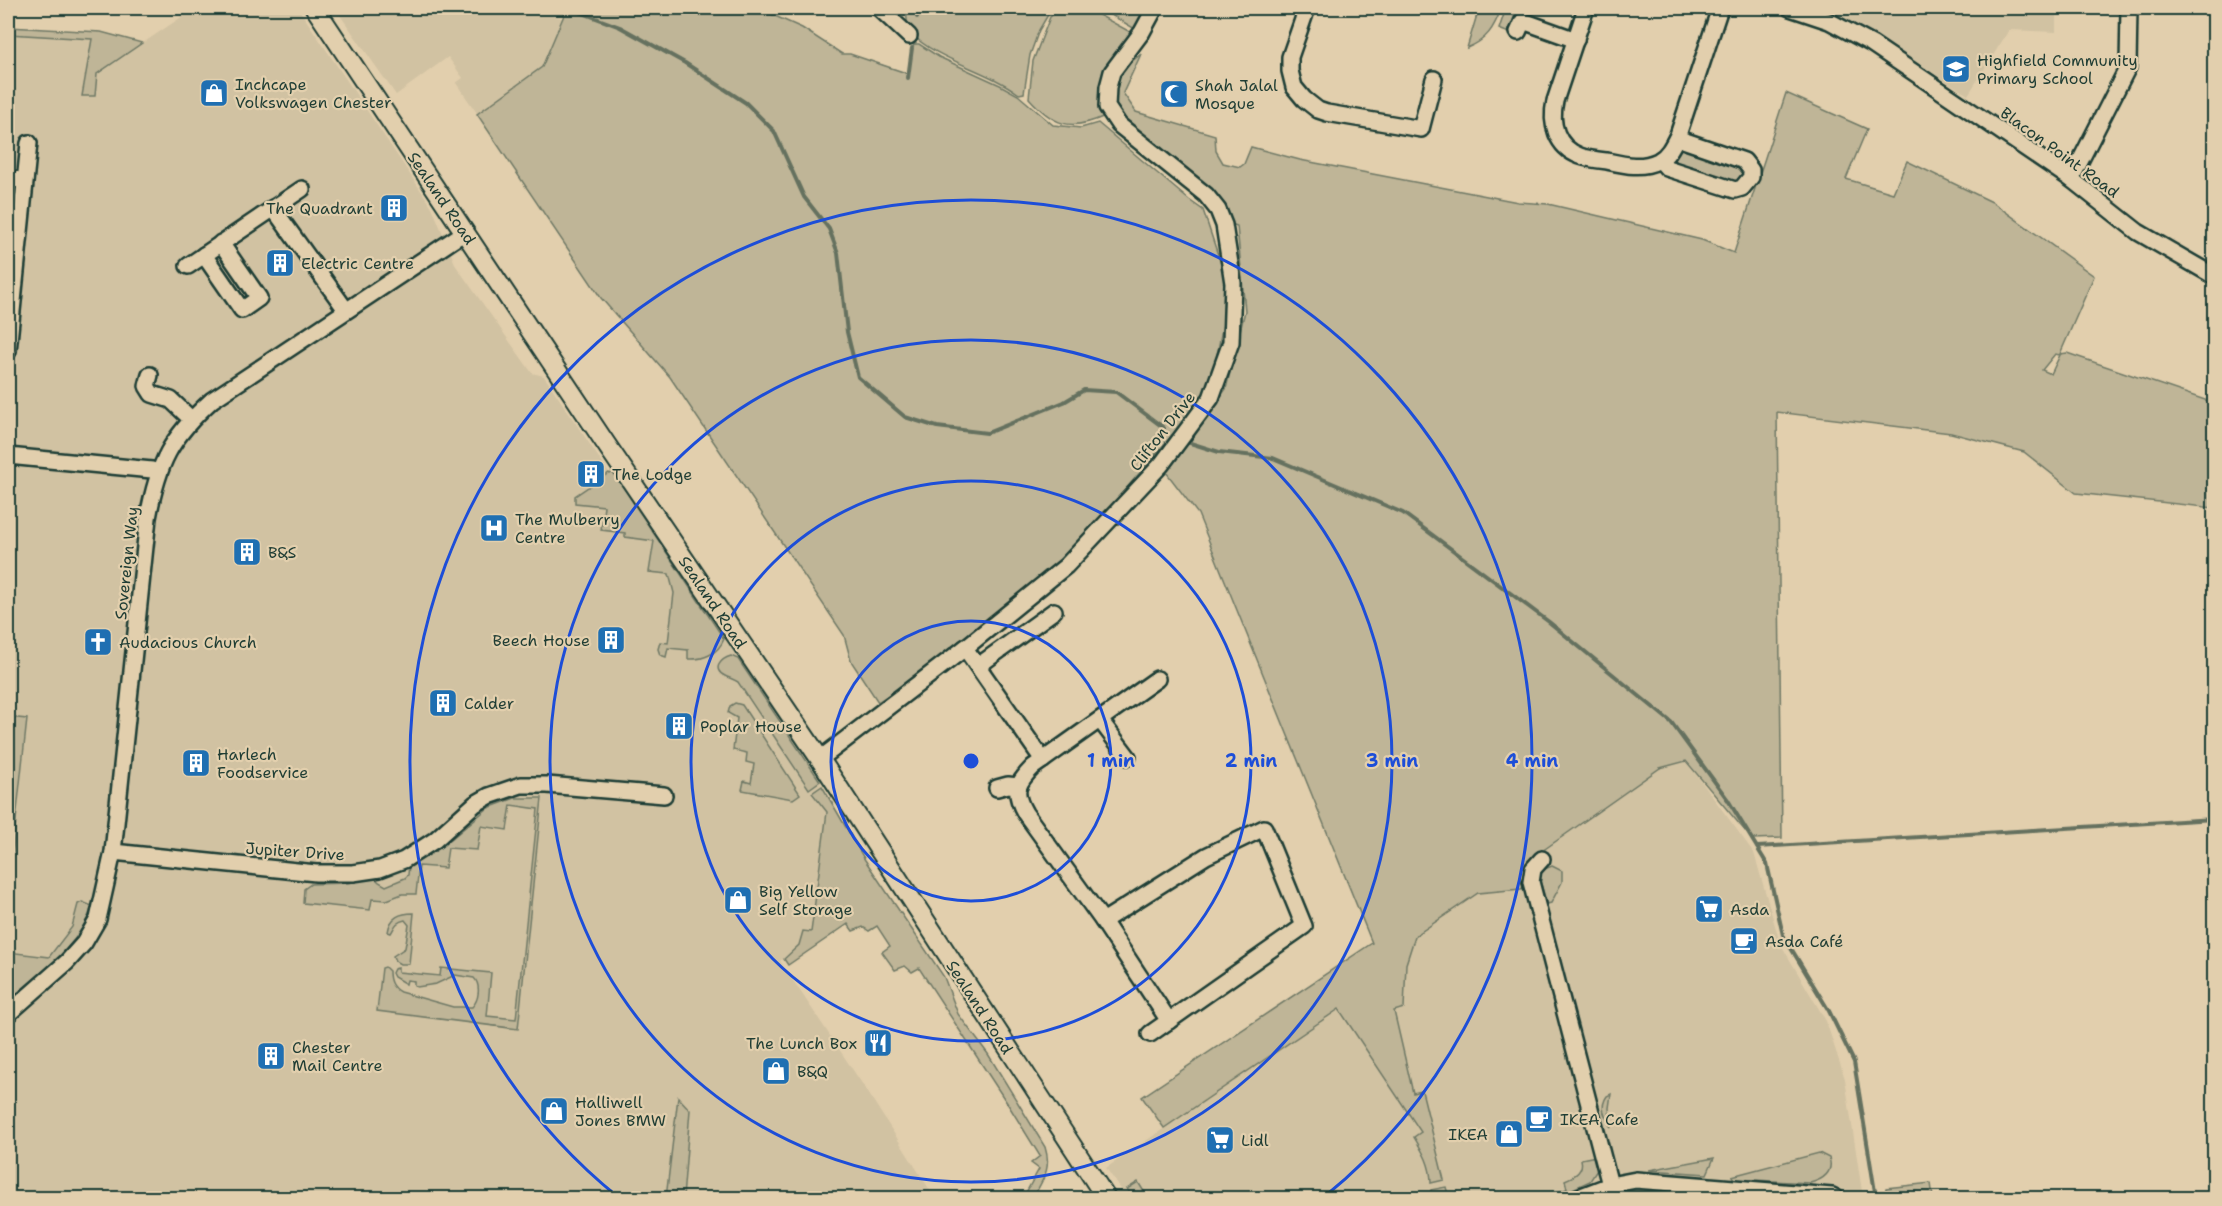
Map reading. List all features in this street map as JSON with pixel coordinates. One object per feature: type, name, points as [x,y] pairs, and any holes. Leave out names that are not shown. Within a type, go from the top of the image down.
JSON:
[{"type":"main road","name":"Sealand Road","points":[[315,8],[612,454],[820,759],[1106,1198]]},
{"type":"street","points":[[879,8],[909,36]]},
{"type":"street","name":"Clifton Drive","points":[[820,759],[1066,567],[1161,465],[1212,398],[1231,342],[1233,283],[1224,225],[1218,210],[1206,195],[1119,125],[1107,107],[1108,87],[1112,72],[1142,32],[1155,8]]},
{"type":"street","points":[[1306,8],[1290,57],[1290,71],[1294,87],[1318,110],[1422,135],[1434,79]]},
{"type":"street","points":[[1586,8],[1552,115],[1555,130],[1561,142],[1579,156],[1632,166],[1660,160],[1671,149],[1677,138],[1720,8]]},
{"type":"street","name":"Blacon Point Road","points":[[1790,8],[1829,21],[1872,44],[2071,179],[2138,232],[2214,276]]},
{"type":"street","points":[[2071,179],[2128,67],[2129,8]]},
{"type":"street","points":[[1518,32],[1523,21],[1576,40]]},
{"type":"street","points":[[1660,160],[1667,168],[1735,190],[1748,183],[1751,170],[1744,161],[1677,138]]},
{"type":"street","points":[[8,351],[29,143]]},
{"type":"street","points":[[8,179],[25,180]]},
{"type":"street","points":[[188,266],[302,189]]},
{"type":"street","points":[[273,208],[346,310]]},
{"type":"street","name":"Sovereign Way","points":[[8,1014],[67,962],[84,944],[98,919],[113,852],[148,518],[158,472],[173,442],[191,419],[212,400],[465,232]]},
{"type":"street","points":[[204,255],[242,309],[259,298],[221,243]]},
{"type":"street","points":[[150,375],[147,386],[152,394],[171,400],[191,419]]},
{"type":"street","points":[[8,456],[158,472]]},
{"type":"street","points":[[978,666],[1054,611]]},
{"type":"street","points":[[965,648],[1043,760]]},
{"type":"street","points":[[1157,679],[1043,760],[1024,777],[1019,786],[1018,801],[1103,921],[1169,1021]]},
{"type":"street","points":[[1100,720],[1128,757]]},
{"type":"street","name":"Jupiter Drive","points":[[113,852],[316,873],[353,873],[380,869],[404,860],[435,840],[475,804],[489,796],[521,785],[547,785],[664,795]]},
{"type":"street","points":[[997,788],[1008,785],[1019,786]]},
{"type":"street","points":[[1103,921],[1206,856],[1264,828],[1304,926],[1150,1034]]},
{"type":"street","points":[[1542,859],[1533,869],[1531,882],[1610,1185]]},
{"type":"street","points":[[1576,1198],[1610,1185],[1636,1180],[1836,1198]]},
{"type":"shaded area","points":[[195,8],[298,8],[432,207],[456,266],[532,373],[544,376],[609,473],[613,472],[820,781],[865,860],[886,890],[780,961],[935,1198],[683,1198],[690,1110],[678,1098],[666,1198],[56,1198],[8,1194],[8,34],[92,39],[82,96],[94,96],[97,74]]},
{"type":"shaded area","points":[[335,8],[523,8],[562,18],[542,67],[477,113],[456,83],[463,78],[448,57],[396,95]]},
{"type":"shaded area","points":[[567,8],[757,8],[802,28],[842,54],[850,54],[906,73],[908,76],[912,48],[915,44],[919,44],[939,57],[1018,95],[1053,125],[1081,128],[1098,123],[1203,210],[1225,276],[1224,319],[1214,370],[1198,405],[1064,561],[946,657],[878,702],[851,661],[844,635],[670,377],[601,298],[477,114],[542,67]]},
{"type":"shaded area","points":[[906,8],[1045,8],[1049,13],[1039,30],[1030,55],[1024,93],[1019,94],[920,42],[908,31]]},
{"type":"shaded area","points":[[1061,8],[1072,10],[1086,8],[1134,34],[1125,46],[1105,116],[1082,124],[1054,120],[1029,98],[1033,61],[1050,17]]},
{"type":"shaded area","points":[[1092,8],[1146,8],[1135,29],[1113,16]]},
{"type":"shaded area","points":[[1479,8],[1501,9],[1489,33],[1467,48]]},
{"type":"shaded area","name":"Highfield Community Primary School","points":[[1821,8],[2056,8],[2056,32],[2009,30],[1968,95],[1853,22]]},
{"type":"shaded area","points":[[1505,11],[1515,14],[1509,33],[1499,29]]},
{"type":"shaded area","points":[[8,27],[101,32],[142,43],[97,74],[95,96],[82,96],[92,39],[8,34]]},
{"type":"shaded area","points":[[1141,54],[1123,93],[1136,112],[1215,135],[1216,151],[1223,163],[1240,167],[1244,164],[1251,147],[1300,160],[1518,202],[1548,204],[1702,240],[1734,253],[1786,93],[1867,129],[1846,179],[1893,193],[1907,161],[1992,202],[2094,276],[2060,354],[2067,353],[2214,403],[2214,508],[2076,493],[2024,452],[1951,433],[1777,412],[1782,838],[1752,839],[1686,761],[1660,768],[1535,856],[1527,863],[1528,885],[1521,889],[1478,893],[1415,936],[1406,964],[1404,1008],[1394,1011],[1413,1093],[1422,1091],[1444,1180],[1431,1183],[1428,1164],[1414,1137],[1421,1132],[1339,1009],[1164,1128],[1142,1097],[1372,943],[1198,514],[1166,472],[1226,389],[1245,311],[1237,226],[1228,223],[1168,159],[1116,113],[1112,93],[1113,81],[1121,70]],"holes":[[[2055,354],[2060,355],[2051,374],[2042,370]]]},
{"type":"shaded area","points":[[1682,145],[1742,166],[1748,174],[1736,185],[1672,163]]},
{"type":"shaded area","points":[[613,472],[724,639],[718,649],[709,655],[688,659],[688,650],[668,648],[666,657],[660,655],[658,649],[660,642],[668,643],[674,593],[669,574],[649,572],[654,541],[625,537],[625,533],[601,530],[604,506],[575,503],[575,496]]},
{"type":"shaded area","points":[[731,656],[738,659],[820,781],[809,789],[738,682],[725,676],[719,670],[721,662]]},
{"type":"shaded area","points":[[735,703],[742,705],[800,794],[793,799],[742,790],[744,781],[751,783],[754,764],[746,762],[747,753],[733,750],[737,718],[728,713],[730,706]]},
{"type":"shaded area","points":[[8,717],[27,719],[8,894]]},
{"type":"shaded area","points":[[1686,761],[1754,853],[1780,943],[1826,1021],[1845,1079],[1863,1198],[1127,1198],[1106,1168],[1406,964],[1415,935],[1478,893],[1521,889],[1528,885],[1527,863],[1535,856],[1660,768]]},
{"type":"shaded area","points":[[822,786],[865,860],[944,977],[958,1014],[988,1054],[1045,1147],[1047,1168],[1033,1198],[1023,1198],[1039,1169],[1031,1163],[1040,1156],[919,968],[912,972],[905,966],[895,970],[882,952],[890,946],[877,926],[869,931],[863,927],[853,931],[848,924],[788,965],[784,959],[799,945],[803,931],[811,932],[827,812],[812,793]]},
{"type":"shaded area","points":[[515,798],[542,798],[518,1029],[377,1011],[382,968],[385,967],[389,971],[393,986],[400,992],[453,1007],[472,1007],[478,993],[478,984],[474,978],[455,975],[436,984],[417,987],[414,986],[414,981],[407,980],[406,984],[394,977],[392,973],[398,968],[398,972],[440,976],[441,968],[491,973],[487,1016],[516,1019],[538,809],[511,805],[507,830],[481,826],[477,850],[448,848],[445,868],[419,866],[416,894],[402,894],[387,900],[372,899],[370,910],[303,903],[304,889],[311,884],[348,883],[375,878],[386,886],[405,878],[408,875],[409,865],[444,845],[488,808]]},
{"type":"shaded area","points":[[1552,866],[1562,871],[1562,882],[1551,903],[1547,904],[1540,881],[1542,870]]},
{"type":"shaded area","points":[[82,902],[92,906],[78,934],[57,959],[8,1001],[8,952],[49,957],[72,927],[78,904]]},
{"type":"shaded area","points":[[414,913],[409,964],[400,964],[393,956],[405,948],[409,925],[405,920],[399,922],[391,933],[388,932],[389,927],[393,919]]},
{"type":"shaded area","points":[[1611,1094],[1609,1108],[1611,1127],[1605,1116],[1603,1104],[1607,1096]]},
{"type":"shaded area","points":[[678,1097],[690,1110],[683,1198],[666,1198]]},
{"type":"shaded area","points":[[1819,1153],[1829,1158],[1829,1171],[1819,1180],[1810,1183],[1734,1179],[1732,1176]]},
{"type":"shaded area","points":[[1596,1156],[1597,1170],[1590,1181],[1553,1198],[1534,1198],[1567,1189],[1565,1180],[1580,1170],[1581,1159]]},
{"type":"shaded area","points":[[1714,1158],[1707,1174],[1649,1170]]},
{"type":"shaded area","points":[[1138,1182],[1148,1198],[1134,1198],[1127,1189]]},
{"type":"shaded area","points":[[1931,1183],[1933,1198],[1885,1198],[1886,1188]]},
{"type":"shaded area","points":[[1640,1185],[1714,1192],[1727,1198],[1592,1198]]},
{"type":"shaded area","points":[[1446,1187],[1449,1198],[1429,1198],[1431,1190]]},
{"type":"waterway","points":[[569,8],[620,27],[685,63],[746,103],[774,131],[804,197],[829,229],[838,253],[847,332],[858,377],[905,417],[937,427],[987,433],[1064,402],[1084,390],[1116,392],[1164,428]]},
{"type":"waterway","points":[[917,17],[918,8]]},
{"type":"waterway","points":[[908,78],[912,48]]},
{"type":"waterway","points":[[1187,442],[1219,452],[1273,458],[1403,513],[1549,622],[1671,722],[1728,800],[1767,864],[1783,935],[1829,1011],[1854,1062],[1876,1198]]},
{"type":"waterway","points":[[1757,847],[2214,819]]},
{"type":"place","name":"Highfield Community Primary School","points":[[1956,69]]},
{"type":"place","name":"Inchcape Volkswagen Chester","points":[[214,93]]},
{"type":"place","name":"Shah Jalal Mosque","points":[[1174,94]]},
{"type":"place","name":"The Quadrant","points":[[394,208]]},
{"type":"place","name":"Electric Centre","points":[[280,263]]},
{"type":"place","name":"The Lodge","points":[[591,474]]},
{"type":"place","name":"The Mulberry Centre","points":[[494,528]]},
{"type":"place","name":"B&S","points":[[247,552]]},
{"type":"place","name":"Beech House","points":[[611,640]]},
{"type":"place","name":"Audacious Church","points":[[98,642]]},
{"type":"place","name":"Calder","points":[[443,703]]},
{"type":"place","name":"Poplar House","points":[[679,726]]},
{"type":"place","name":"Harlech Foodservice","points":[[196,763]]},
{"type":"place","name":"Big Yellow Self Storage","points":[[738,900]]},
{"type":"place","name":"Asda","points":[[1709,909]]},
{"type":"place","name":"Asda Café","points":[[1744,941]]},
{"type":"place","name":"The Lunch Box","points":[[878,1043]]},
{"type":"place","name":"Chester Mail Centre","points":[[271,1056]]},
{"type":"place","name":"B&Q","points":[[776,1071]]},
{"type":"place","name":"Halliwell Jones BMW","points":[[554,1111]]},
{"type":"place","name":"IKEA Cafe","points":[[1539,1119]]},
{"type":"place","name":"IKEA","points":[[1509,1134]]},
{"type":"place","name":"Lidl","points":[[1220,1140]]}]
